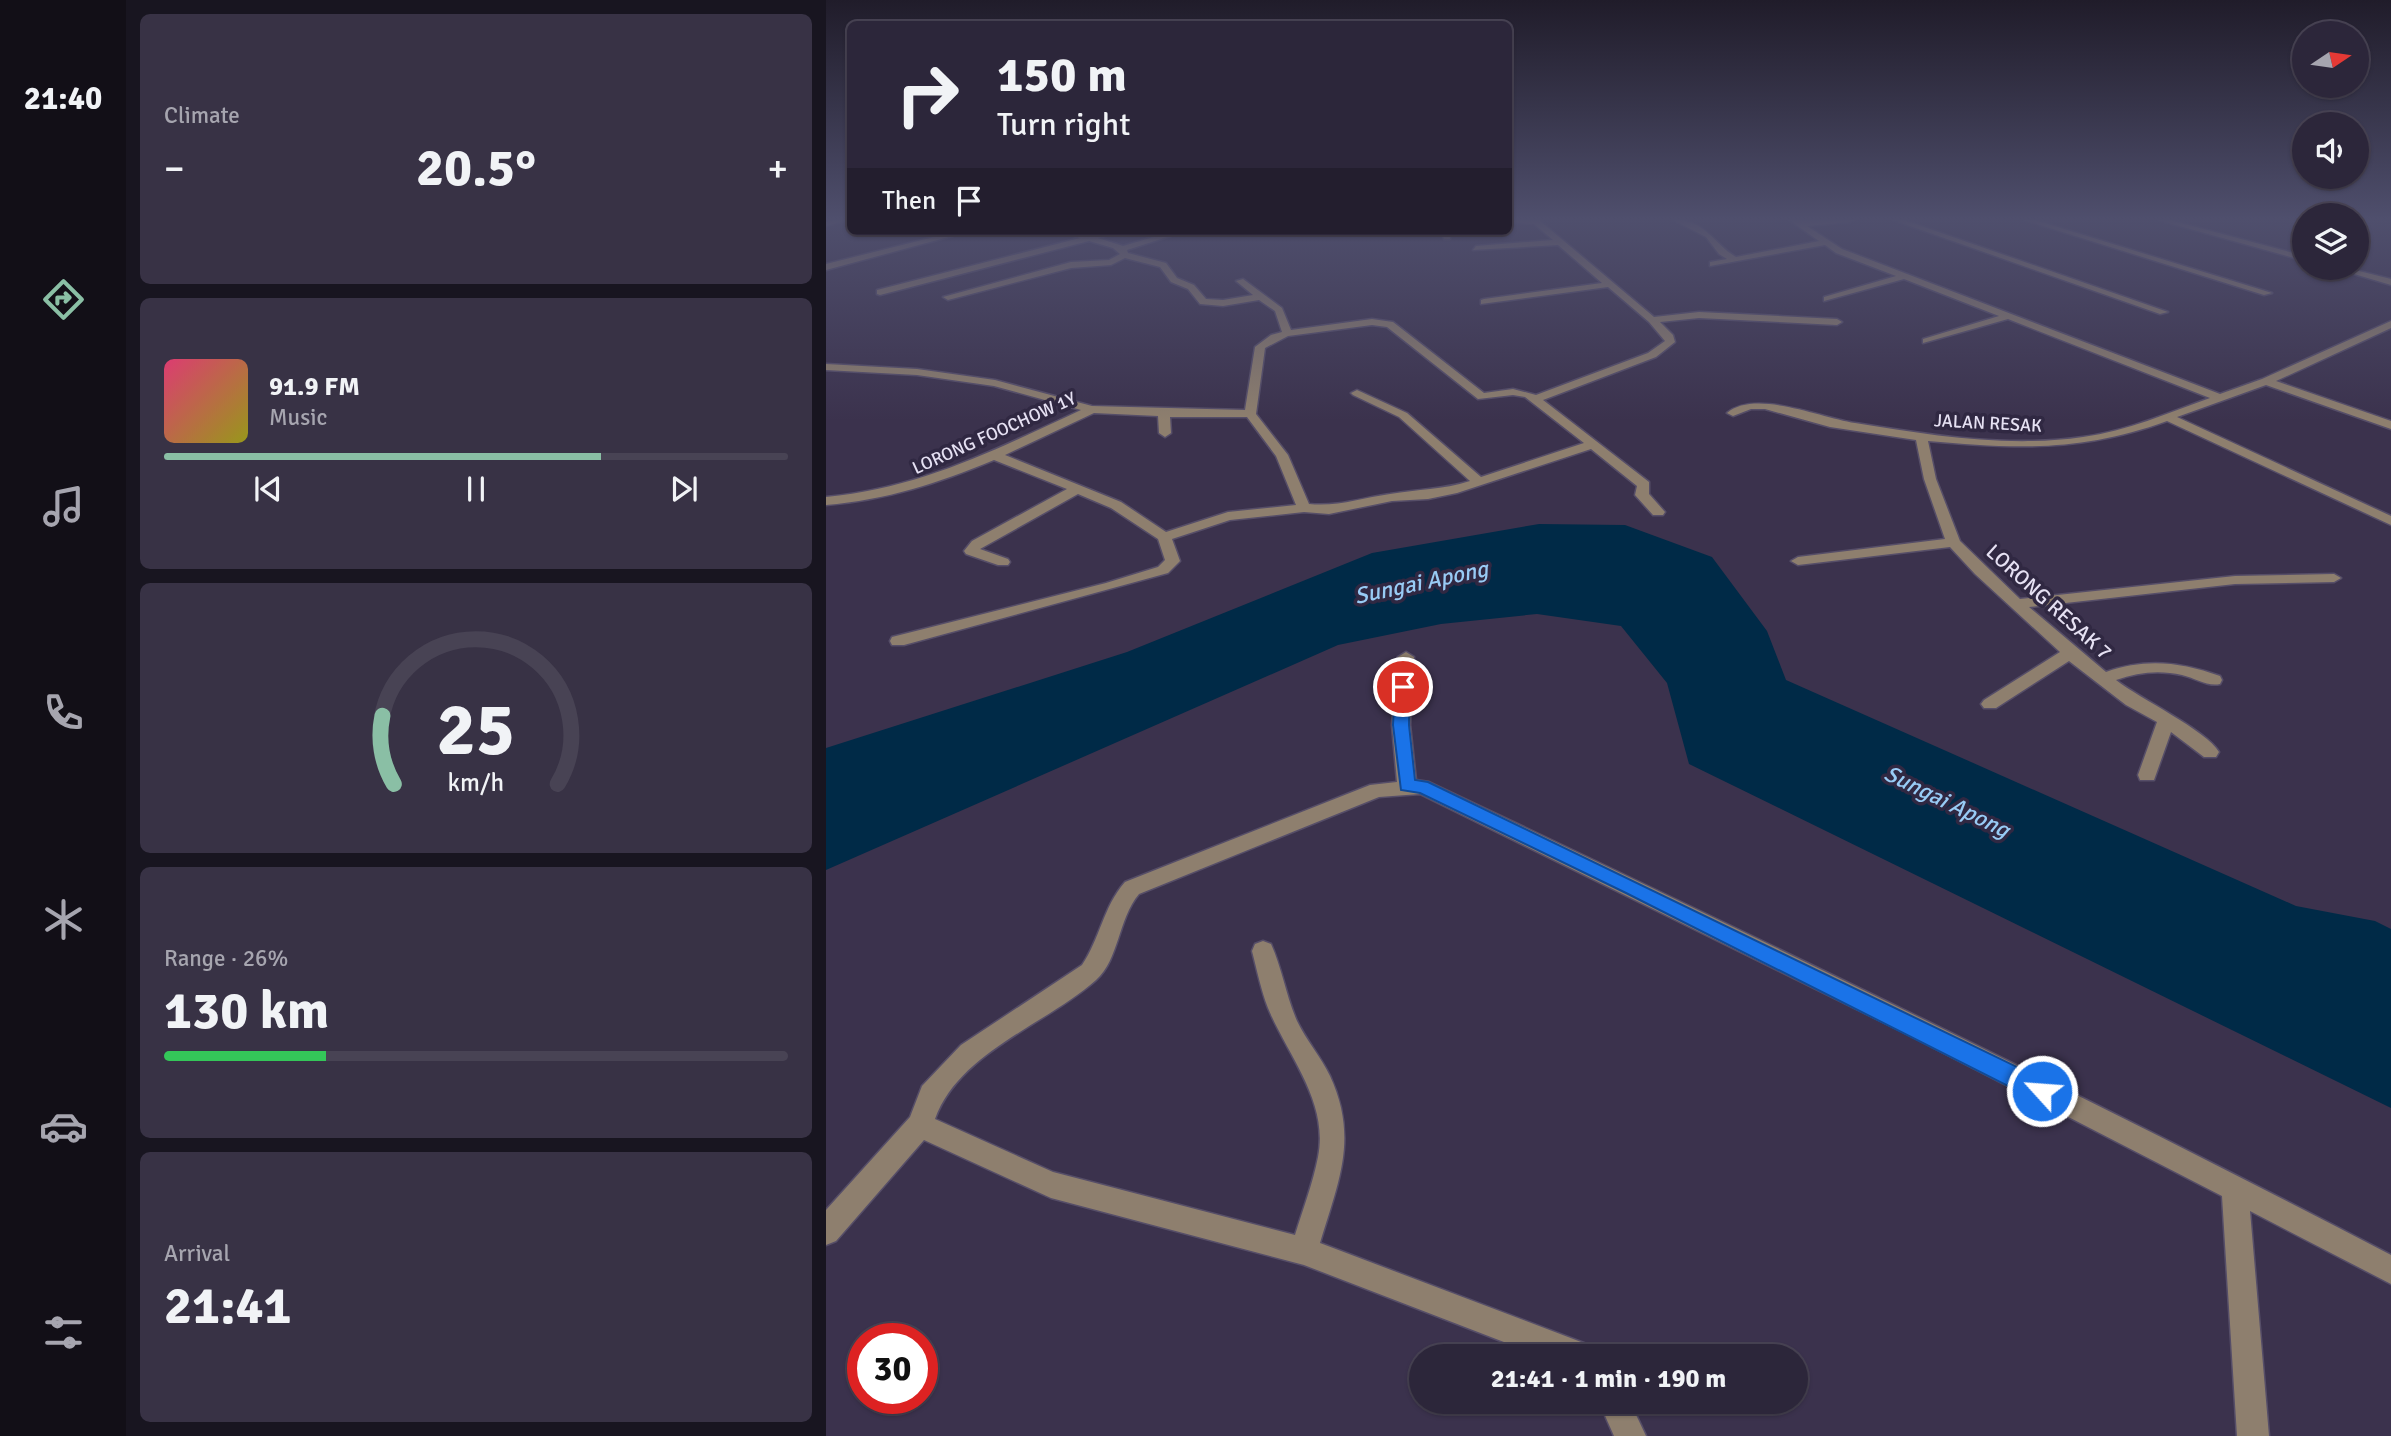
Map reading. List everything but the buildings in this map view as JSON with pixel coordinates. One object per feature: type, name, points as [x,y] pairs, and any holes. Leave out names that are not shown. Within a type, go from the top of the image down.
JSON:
[{"type":"street","points":[[880,292],[900,287]]},
{"type":"street","points":[[948,297],[986,287]]},
{"type":"street","points":[[1191,287],[1203,302],[1223,303],[1260,298]]},
{"type":"street","points":[[1247,287],[1279,310],[1287,333]]},
{"type":"street","points":[[1484,302],[1590,287]]},
{"type":"street","points":[[1535,399],[1652,355],[1670,342],[1669,337],[1652,320],[1614,287]]},
{"type":"street","points":[[1827,299],[1868,287]]},
{"type":"street","points":[[1933,287],[2218,397]]},
{"type":"street","points":[[2091,287],[2163,312]]},
{"type":"street","points":[[2247,287],[2267,293]]},
{"type":"street","points":[[1652,320],[1699,315],[1837,322]]},
{"type":"street","points":[[1927,341],[2009,317]]},
{"type":"street","points":[[1304,508],[1282,455],[1250,414],[1260,347],[1287,333],[1384,322],[1422,348],[1482,397],[1518,392],[1535,399],[1644,485],[1642,495],[1658,512]]},
{"type":"street","name":"JALAN RESAK","points":[[1733,412],[1749,406],[1766,406],[1830,423],[1921,437],[2011,445],[2105,438],[2169,418],[2218,397],[2266,381],[2391,324]]},
{"type":"street","points":[[826,367],[917,372],[995,383],[1093,409],[1164,414],[1250,414]]},
{"type":"street","points":[[2266,381],[2391,425]]},
{"type":"street","points":[[1357,393],[1403,415],[1478,481]]},
{"type":"street","name":"LORONG FOOCHOW 1Y","points":[[826,501],[851,500],[914,488],[994,455],[1093,409]]},
{"type":"street","points":[[1164,414],[1165,433]]},
{"type":"street","points":[[2169,418],[2391,521]]},
{"type":"street","name":"LORONG RESAK 7","points":[[1921,437],[1930,479],[1953,542],[2015,604],[2070,653],[2149,712],[2167,720],[2210,752]]},
{"type":"street","points":[[1164,537],[1228,516],[1304,508],[1329,510],[1392,497],[1428,495],[1591,445]]},
{"type":"street","points":[[898,641],[1163,570],[1173,561],[1164,537],[1116,505],[994,455]]},
{"type":"street","points":[[1003,562],[971,551],[977,544],[1079,488]]},
{"type":"street","points":[[1798,561],[1953,542]]},
{"type":"street","points":[[2015,604],[2235,580],[2334,578]]},
{"type":"street","points":[[1990,704],[2070,653]]},
{"type":"street","points":[[1406,657],[1401,725],[1407,786]]},
{"type":"street","points":[[2103,678],[2132,667],[2162,665],[2214,680]]},
{"type":"street","points":[[2147,775],[2167,720]]},
{"type":"street","points":[[826,1231],[920,1125],[931,1095],[970,1053],[1090,972],[1100,959],[1114,911],[1132,888],[1377,790],[1407,786],[1422,787],[1657,899],[2235,1187],[2391,1270]]},
{"type":"street","points":[[1263,951],[1278,1004],[1292,1035],[1320,1081],[1332,1122],[1332,1156],[1304,1251]]},
{"type":"street","points":[[920,1125],[1051,1185],[1304,1251],[1547,1344]]},
{"type":"street","points":[[2235,1187],[2253,1436]]},
{"type":"street","points":[[1620,1414],[1630,1436]]},
{"type":"water","name":"Sungai Apong","points":[[1539,524],[1625,525],[1712,557],[1767,631],[1786,680],[2296,906],[2375,921],[2391,929],[2391,1108],[1689,764],[1667,683],[1621,626],[1537,614],[1441,624],[1338,645],[826,870],[826,748],[1127,652],[1372,553]]},
{"type":"route","points":[[1403,687],[1401,725],[1407,786],[1422,787],[1633,888],[2042,1091]]}]
